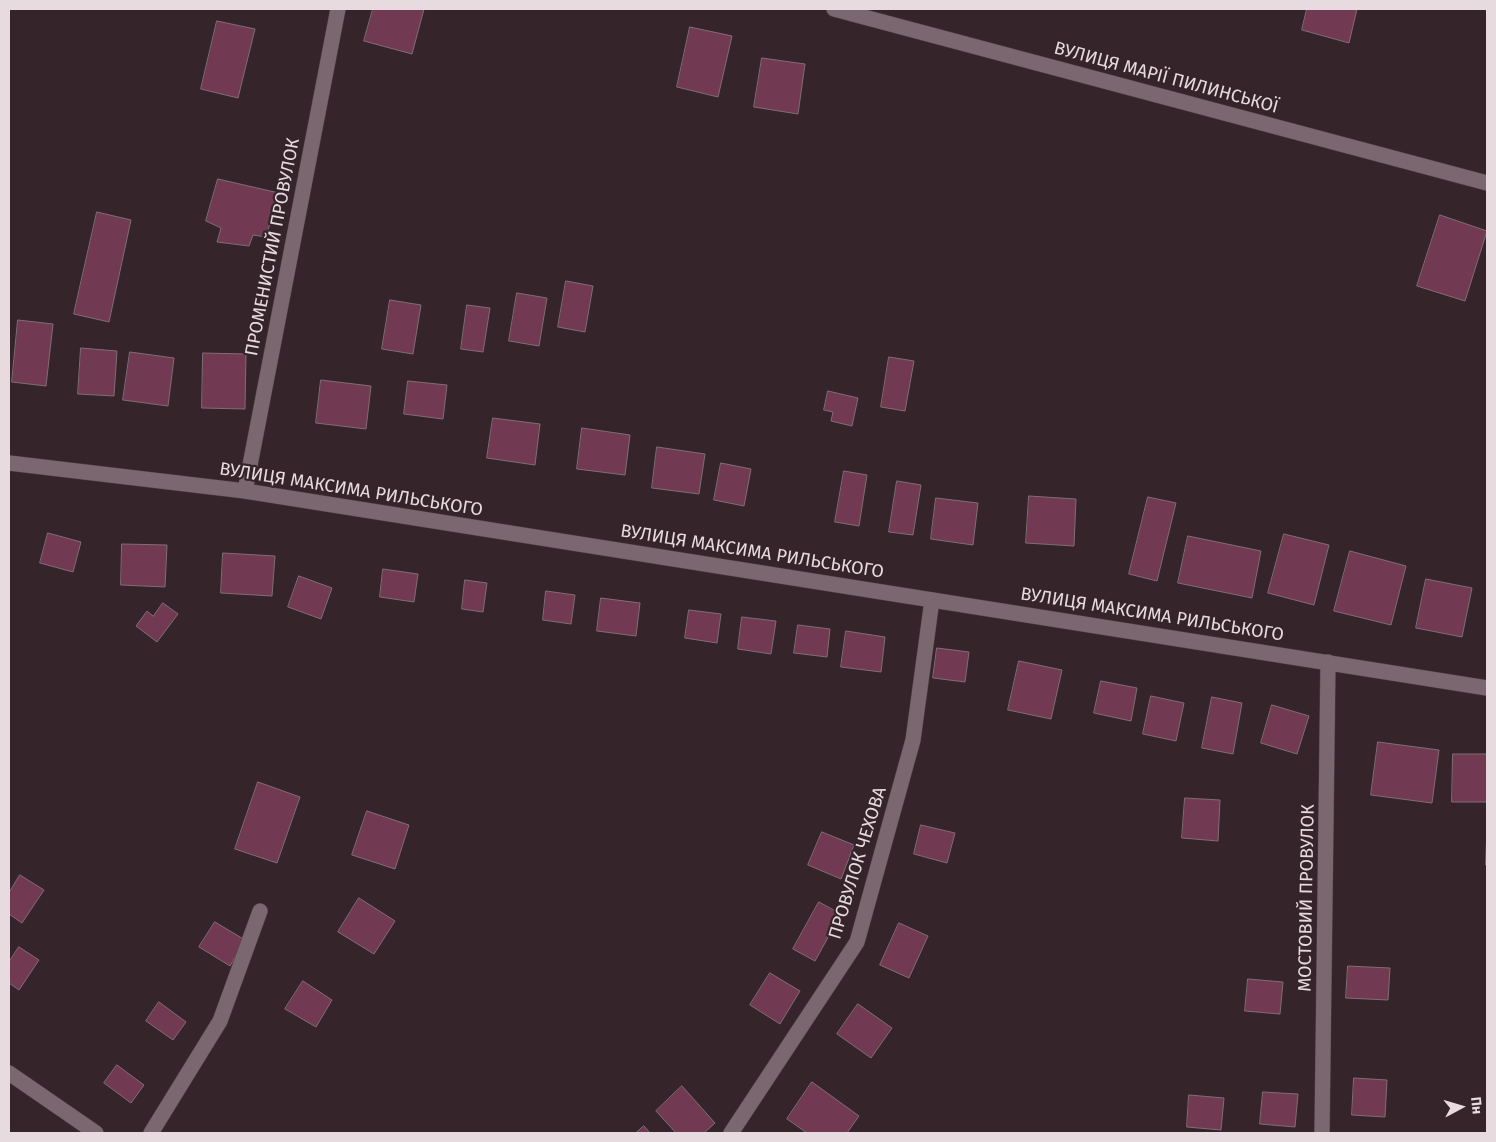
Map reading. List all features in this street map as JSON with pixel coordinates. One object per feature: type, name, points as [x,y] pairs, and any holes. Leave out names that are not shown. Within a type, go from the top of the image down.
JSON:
[{"type":"street","name":"ПРОМЕНИСТИЙ ПРОВУЛОК","points":[[245,491],[338,9]]},
{"type":"street","name":"ВУЛИЦЯ МАРІЇ ПИЛИНСЬКОЇ","points":[[834,9],[1487,183]]},
{"type":"street","name":"ВУЛИЦЯ МАКСИМА РИЛЬСЬКОГО","points":[[9,463],[245,491],[1487,688]]},
{"type":"street","name":"ПРОВУЛОК ЧЕХОВА","points":[[731,1133],[856,942],[913,740],[932,600]]},
{"type":"street","name":"МОСТОВИЙ ПРОВУЛОК","points":[[1322,1133],[1328,662]]},
{"type":"street","points":[[151,1133],[220,1020],[260,911]]},
{"type":"street","points":[[9,1073],[96,1133]]},
{"type":"building","points":[[373,9],[424,9],[412,54],[364,41]]},
{"type":"building","points":[[1307,9],[1357,9],[1349,43],[1302,30]]},
{"type":"building","points":[[217,21],[255,29],[238,98],[201,89]]},
{"type":"building","points":[[690,27],[732,36],[718,97],[677,87]]},
{"type":"building","points":[[762,58],[805,64],[798,114],[754,107]]},
{"type":"building","points":[[218,179],[279,193],[266,237],[253,235],[249,246],[217,242],[221,228],[206,221]]},
{"type":"building","points":[[97,212],[131,220],[109,322],[74,314]]},
{"type":"building","points":[[1440,215],[1487,231],[1465,301],[1417,286]]},
{"type":"building","points":[[566,281],[593,286],[585,332],[558,327]]},
{"type":"building","points":[[517,293],[547,298],[539,346],[509,341]]},
{"type":"building","points":[[390,300],[421,305],[413,354],[382,349]]},
{"type":"building","points":[[467,305],[490,308],[483,352],[461,349]]},
{"type":"building","points":[[18,320],[53,324],[46,386],[12,382]]},
{"type":"building","points":[[81,348],[117,351],[114,396],[78,394]]},
{"type":"building","points":[[130,352],[174,358],[168,406],[123,400]]},
{"type":"building","points":[[203,353],[246,354],[245,409],[202,408]]},
{"type":"building","points":[[889,357],[914,361],[905,411],[881,407]]},
{"type":"building","points":[[321,380],[371,386],[366,429],[316,423]]},
{"type":"building","points":[[408,381],[447,385],[443,419],[404,414]]},
{"type":"building","points":[[828,391],[858,398],[852,426],[831,421],[833,412],[824,410]]},
{"type":"building","points":[[493,418],[540,424],[535,465],[487,458]]},
{"type":"building","points":[[582,428],[630,435],[625,475],[577,469]]},
{"type":"building","points":[[657,447],[705,454],[699,494],[652,488]]},
{"type":"building","points":[[721,463],[751,469],[744,506],[714,500]]},
{"type":"building","points":[[844,471],[867,475],[859,526],[835,522]]},
{"type":"building","points":[[897,481],[921,485],[913,535],[889,532]]},
{"type":"building","points":[[1029,496],[1076,499],[1074,546],[1026,543]]},
{"type":"building","points":[[1148,497],[1176,503],[1157,581],[1129,574]]},
{"type":"building","points":[[936,498],[978,503],[973,545],[931,539]]},
{"type":"building","points":[[48,533],[81,542],[73,572],[40,563]]},
{"type":"building","points":[[1284,534],[1329,545],[1314,605],[1268,593]]},
{"type":"building","points":[[1188,536],[1261,551],[1252,598],[1178,583]]},
{"type":"building","points":[[122,544],[167,545],[165,587],[121,585]]},
{"type":"building","points":[[1350,551],[1406,566],[1391,625],[1334,611]]},
{"type":"building","points":[[223,553],[275,556],[272,596],[221,593]]},
{"type":"building","points":[[383,569],[418,574],[414,602],[380,597]]},
{"type":"building","points":[[299,576],[332,588],[321,619],[288,607]]},
{"type":"building","points":[[1426,579],[1472,588],[1462,637],[1416,628]]},
{"type":"building","points":[[465,580],[487,583],[483,612],[462,609]]},
{"type":"building","points":[[546,591],[575,595],[571,624],[543,620]]},
{"type":"building","points":[[601,598],[640,603],[636,636],[597,631]]},
{"type":"building","points":[[163,603],[178,614],[157,642],[136,626],[147,611],[153,616]]},
{"type":"building","points":[[689,610],[721,614],[717,643],[685,638]]},
{"type":"building","points":[[742,617],[776,621],[771,654],[738,649]]},
{"type":"building","points":[[798,625],[830,629],[827,657],[794,653]]},
{"type":"building","points":[[846,631],[885,637],[881,672],[841,667]]},
{"type":"building","points":[[937,648],[969,652],[965,682],[933,678]]},
{"type":"building","points":[[1019,661],[1062,670],[1051,719],[1008,710]]},
{"type":"building","points":[[1101,681],[1137,688],[1131,721],[1094,713]]},
{"type":"building","points":[[1151,696],[1184,703],[1176,741],[1143,734]]},
{"type":"building","points":[[1212,697],[1242,703],[1233,754],[1202,748]]},
{"type":"building","points":[[1272,705],[1309,716],[1297,754],[1261,743]]},
{"type":"building","points":[[1378,742],[1439,750],[1432,803],[1371,795]]},
{"type":"building","points":[[1453,754],[1487,754],[1487,802],[1452,802]]},
{"type":"building","points":[[258,782],[300,797],[277,863],[235,849]]},
{"type":"building","points":[[1185,798],[1220,800],[1218,841],[1182,838]]},
{"type":"building","points":[[367,811],[409,825],[395,869],[352,855]]},
{"type":"building","points":[[921,825],[955,833],[947,863],[914,854]]},
{"type":"building","points":[[1487,826],[1487,865],[1486,865]]},
{"type":"building","points":[[822,832],[854,845],[841,879],[808,865]]},
{"type":"building","points":[[20,875],[44,890],[22,923],[9,914],[9,893]]},
{"type":"building","points":[[359,898],[395,921],[374,954],[338,932]]},
{"type":"building","points":[[819,902],[841,914],[815,961],[793,949]]},
{"type":"building","points":[[215,922],[245,940],[230,966],[199,947]]},
{"type":"building","points":[[899,923],[928,936],[909,978],[880,965]]},
{"type":"building","points":[[19,947],[39,960],[19,990],[9,983],[9,962]]},
{"type":"building","points":[[1348,966],[1390,968],[1388,1000],[1346,998]]},
{"type":"building","points":[[770,973],[800,991],[780,1024],[750,1005]]},
{"type":"building","points":[[1248,979],[1283,982],[1280,1014],[1245,1011]]},
{"type":"building","points":[[303,981],[332,1000],[316,1027],[285,1009]]},
{"type":"building","points":[[159,1002],[186,1022],[173,1040],[146,1021]]},
{"type":"building","points":[[858,1004],[892,1028],[871,1058],[837,1034]]},
{"type":"building","points":[[117,1065],[144,1085],[131,1103],[104,1083]]},
{"type":"building","points":[[1354,1078],[1387,1080],[1385,1117],[1352,1115]]},
{"type":"building","points":[[812,1082],[859,1116],[847,1133],[807,1133],[787,1119]]},
{"type":"building","points":[[682,1086],[715,1123],[704,1133],[676,1133],[656,1111]]},
{"type":"building","points":[[1263,1092],[1298,1094],[1295,1127],[1260,1124]]},
{"type":"building","points":[[1189,1095],[1224,1098],[1221,1130],[1187,1127]]},
{"type":"building","points":[[644,1126],[650,1133],[636,1133]]}]
